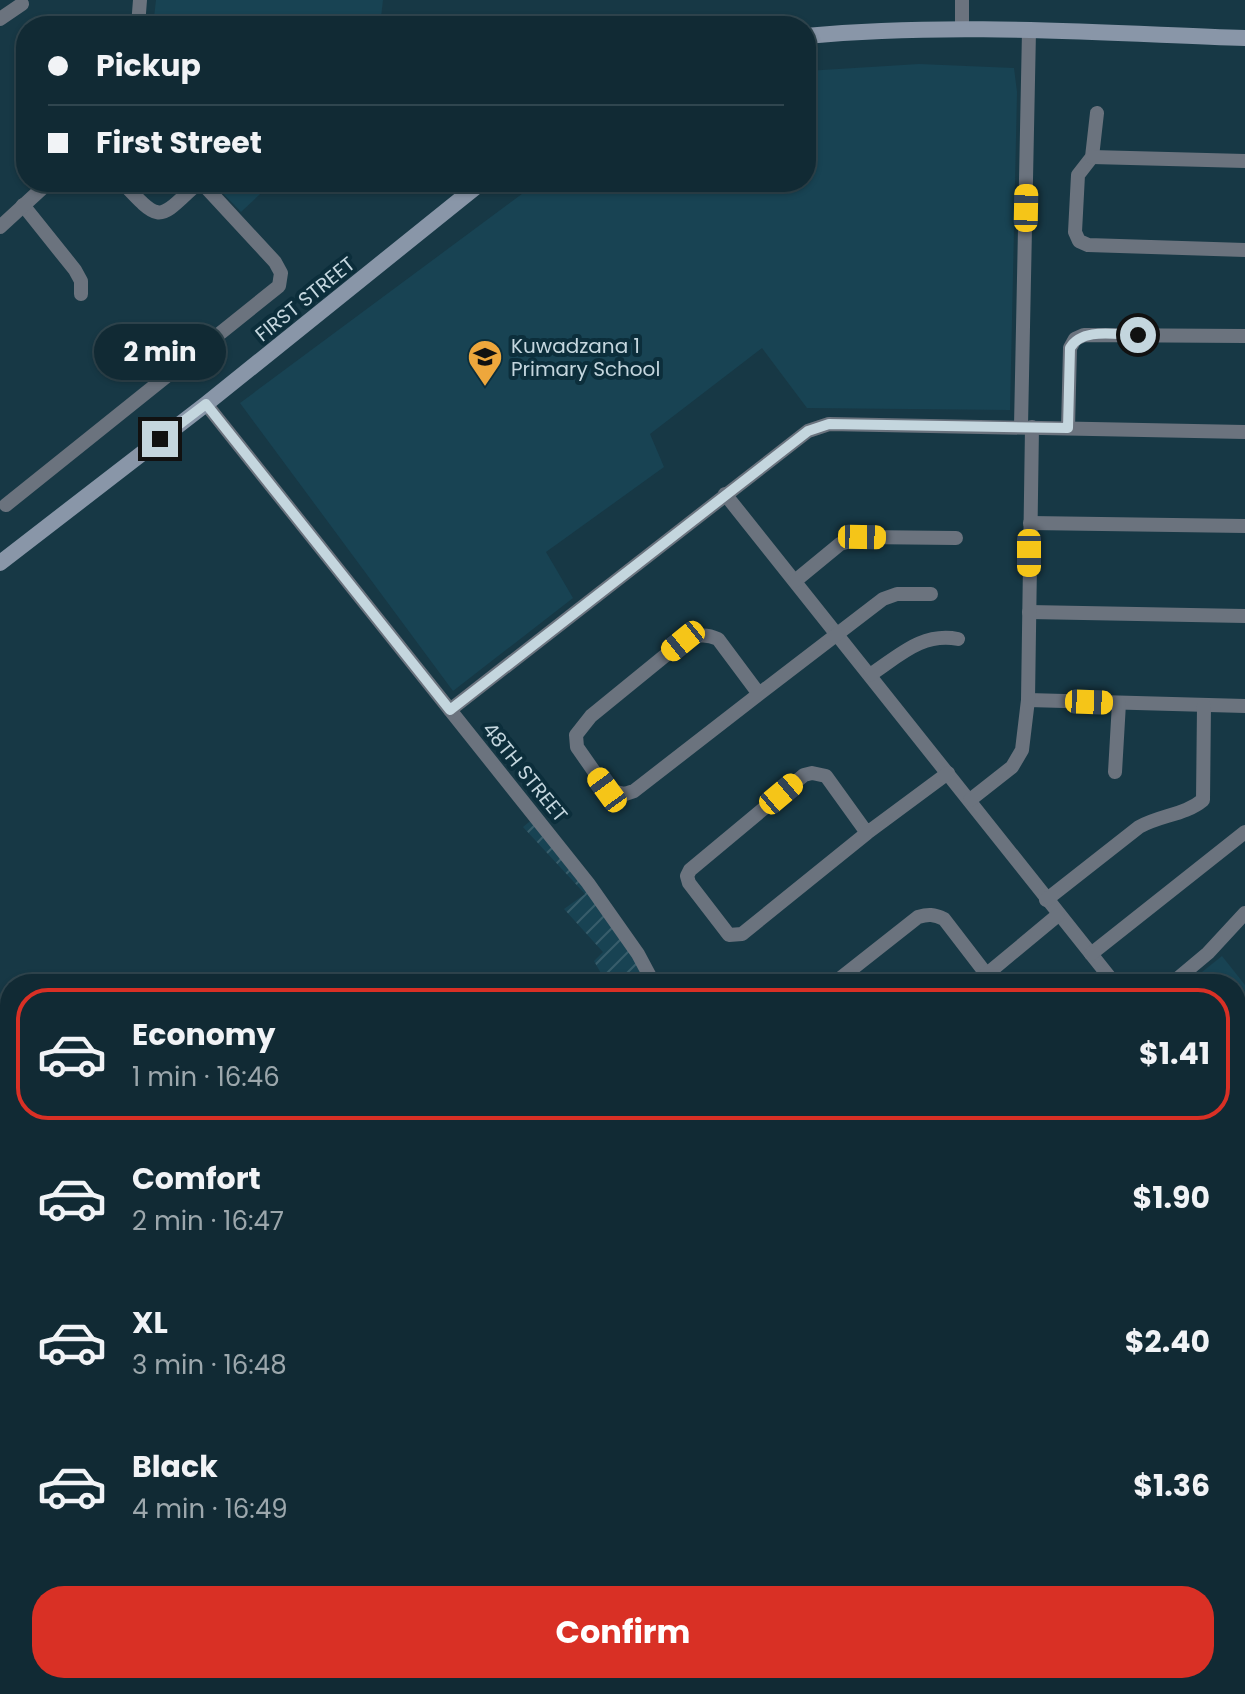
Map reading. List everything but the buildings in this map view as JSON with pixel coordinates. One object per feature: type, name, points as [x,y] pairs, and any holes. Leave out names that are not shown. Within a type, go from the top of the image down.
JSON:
[{"type":"street","points":[[962,0],[962,29]]},
{"type":"street","points":[[0,19],[22,4]]},
{"type":"street","points":[[816,35],[854,31],[962,29],[1245,38]]},
{"type":"street","points":[[970,800],[1018,759],[1022,750],[1028,700],[1030,523],[1026,427],[1029,31]]},
{"type":"street","points":[[1097,113],[1092,157],[1078,175],[1075,232],[1079,241],[1088,245],[1245,250]]},
{"type":"street","points":[[1092,157],[1245,161]]},
{"type":"street","points":[[0,227],[38,192]]},
{"type":"street","points":[[131,192],[150,212],[157,215],[165,214],[189,192]]},
{"type":"street","points":[[6,505],[279,286],[281,273],[275,262],[209,192]]},
{"type":"street","name":"FIRST STREET","points":[[0,563],[206,404],[470,192]]},
{"type":"street","points":[[23,205],[75,270],[81,281],[81,294]]},
{"type":"street","points":[[1068,428],[1070,348],[1075,339],[1084,335],[1245,336]]},
{"type":"street","name":"48TH STREET","points":[[206,404],[588,883],[649,974]]},
{"type":"street","points":[[450,710],[725,494],[808,431],[818,427],[829,424],[1245,432]]},
{"type":"street","points":[[725,494],[1106,974]]},
{"type":"street","points":[[1030,523],[1245,526]]},
{"type":"street","points":[[795,581],[850,539],[956,538]]},
{"type":"street","points":[[759,694],[718,639],[708,635],[695,636],[683,641],[591,716],[576,735],[577,747],[607,790],[625,794],[634,791],[890,595],[931,594]]},
{"type":"street","points":[[1029,612],[1245,616]]},
{"type":"street","points":[[870,675],[924,640],[944,636],[958,639]]},
{"type":"street","points":[[1028,700],[1245,706]]},
{"type":"street","points":[[1115,772],[1119,703]]},
{"type":"street","points":[[1046,900],[1139,827],[1154,818],[1185,811],[1203,800],[1204,706]]},
{"type":"street","points":[[867,833],[826,776],[812,773],[793,785],[690,870],[687,876],[689,883],[729,935],[742,934],[867,833],[948,773]]},
{"type":"street","points":[[1091,954],[1245,832]]},
{"type":"street","points":[[1183,974],[1208,953],[1245,913]]},
{"type":"street","points":[[846,974],[926,914],[935,914],[944,919],[978,974]]},
{"type":"street","points":[[987,974],[1058,915]]},
{"type":"shaded area","points":[[156,0],[383,0],[381,16],[154,16]]},
{"type":"shaded area","name":"Kuwadzana 1 Primary School","points":[[919,64],[1014,68],[1017,92],[1010,410],[807,408],[762,348],[650,434],[664,467],[546,552],[573,598],[453,691],[240,403],[525,192],[816,192],[816,70]]},
{"type":"shaded area","points":[[222,192],[262,192],[241,212]]},
{"type":"shaded area","points":[[534,818],[646,974],[601,974],[594,961],[603,952],[564,909],[585,894],[523,827]]},
{"type":"shaded area","points":[[1222,956],[1236,974],[1200,974]]},
{"type":"place","name":"Kuwadzana 1 Primary School","points":[[485,388]]},
{"type":"route","points":[[160,439],[206,404],[450,710],[808,431],[829,424],[1068,428],[1070,348],[1075,339],[1084,335],[1138,335]]}]
